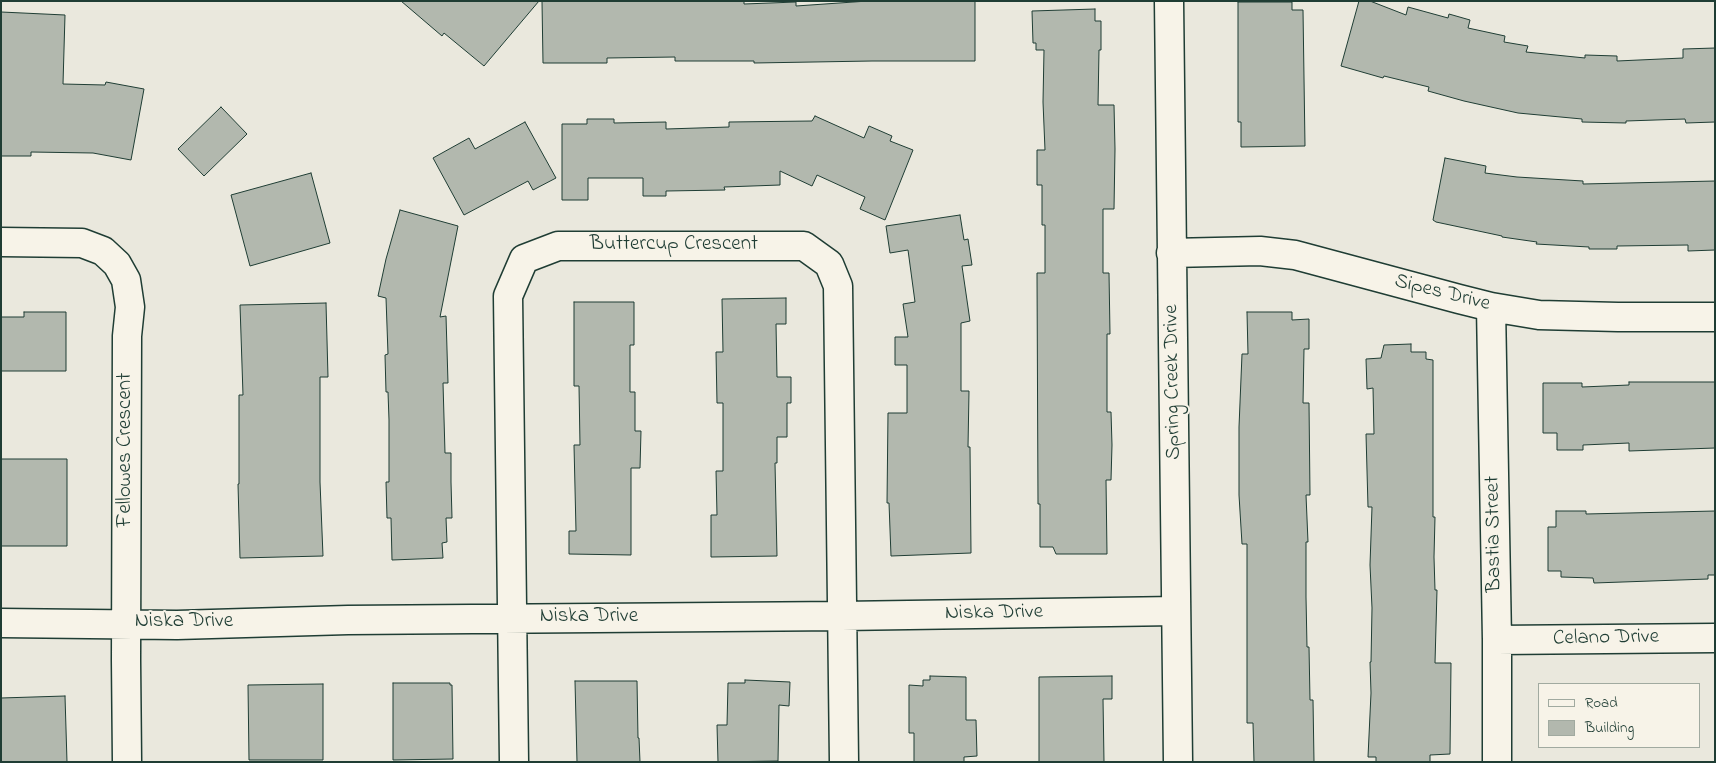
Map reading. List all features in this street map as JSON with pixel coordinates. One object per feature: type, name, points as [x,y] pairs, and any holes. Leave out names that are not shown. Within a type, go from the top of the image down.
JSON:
[{"type":"street","name":"Spring Creek Drive","points":[[1170,1],[1171,253],[1178,762]]},
{"type":"street","name":"Fellowes Crescent","points":[[1,242],[82,243],[103,251],[117,264],[126,280],[130,307],[127,336],[127,762]]},
{"type":"street","name":"Buttercup Crescent","points":[[514,762],[508,296],[524,259],[558,246],[804,246],[829,264],[838,286],[844,762]]},
{"type":"street","name":"Sipes Drive","points":[[1171,253],[1260,251],[1295,255],[1491,307],[1539,315],[1618,317],[1715,316]]},
{"type":"street","name":"Bastia Street","points":[[1491,307],[1497,640],[1496,762]]},
{"type":"street","name":"Niska Drive","points":[[1,623],[177,625],[1176,611]]},
{"type":"street","name":"Celano Drive","points":[[1497,640],[1715,638]]},
{"type":"building","points":[[401,1],[539,1],[484,66],[444,33],[442,36]]},
{"type":"building","points":[[542,1],[744,1],[744,4],[796,2],[796,6],[868,1],[975,1],[975,61],[754,63],[754,61],[675,61],[675,57],[607,58],[607,63],[543,63]]},
{"type":"building","points":[[1359,1],[1370,1],[1406,15],[1408,7],[1448,18],[1449,14],[1470,20],[1468,28],[1505,36],[1504,42],[1528,46],[1526,52],[1585,58],[1585,55],[1617,56],[1617,61],[1683,58],[1683,49],[1715,48],[1715,122],[1686,123],[1685,119],[1626,121],[1626,123],[1582,122],[1582,119],[1518,113],[1428,91],[1429,87],[1384,76],[1383,78],[1341,66]]},
{"type":"building","points":[[1238,2],[1292,2],[1292,10],[1303,10],[1305,146],[1241,147],[1241,122],[1238,122]]},
{"type":"building","points":[[1095,9],[1095,21],[1101,21],[1098,105],[1114,105],[1115,149],[1114,209],[1103,209],[1103,273],[1109,273],[1110,334],[1107,334],[1107,412],[1111,412],[1112,445],[1111,480],[1106,480],[1107,554],[1056,554],[1053,547],[1040,547],[1040,504],[1038,504],[1037,273],[1045,273],[1045,225],[1042,225],[1042,185],[1037,185],[1037,150],[1045,150],[1043,102],[1044,50],[1036,50],[1036,43],[1033,43],[1032,11]]},
{"type":"building","points":[[1,12],[65,15],[63,84],[105,85],[106,82],[144,89],[131,160],[93,153],[31,152],[31,156],[1,156]]},
{"type":"building","points":[[221,107],[247,134],[204,176],[178,149]]},
{"type":"building","points":[[815,116],[864,138],[869,126],[892,136],[890,141],[913,150],[885,220],[860,209],[865,197],[817,175],[812,186],[780,171],[780,185],[724,187],[725,190],[666,191],[666,196],[643,196],[643,178],[588,178],[588,200],[562,200],[562,124],[587,124],[587,119],[614,119],[614,123],[666,122],[666,129],[729,127],[729,122],[812,121]]},
{"type":"building","points":[[525,122],[556,178],[533,190],[528,181],[464,215],[433,158],[469,138],[475,149]]},
{"type":"building","points":[[1445,158],[1486,166],[1485,173],[1583,181],[1583,184],[1715,181],[1715,250],[1688,251],[1688,245],[1617,246],[1617,249],[1589,249],[1589,247],[1536,244],[1537,242],[1502,237],[1436,222],[1433,220]]},
{"type":"building","points":[[311,173],[330,243],[250,266],[231,195]]},
{"type":"building","points":[[400,210],[458,226],[440,317],[446,316],[448,383],[443,383],[445,453],[451,453],[452,518],[446,518],[447,542],[442,543],[443,558],[392,560],[391,518],[387,518],[386,482],[389,482],[389,420],[385,355],[388,354],[386,298],[378,296]]},
{"type":"building","points":[[960,215],[964,240],[968,239],[972,265],[962,266],[970,321],[961,323],[961,391],[969,391],[968,447],[970,447],[971,553],[891,556],[889,503],[887,503],[888,413],[907,413],[907,365],[895,365],[895,337],[908,337],[903,304],[915,302],[908,250],[890,253],[886,226]]},
{"type":"building","points":[[786,298],[786,324],[776,324],[777,377],[791,377],[791,403],[787,403],[787,437],[777,437],[777,463],[775,463],[777,556],[711,557],[711,515],[717,515],[716,471],[723,471],[723,403],[717,403],[716,352],[723,352],[722,299]]},
{"type":"building","points":[[574,302],[634,302],[634,345],[630,345],[630,392],[635,392],[635,431],[641,431],[640,468],[631,468],[631,555],[569,554],[569,531],[576,531],[574,445],[580,445],[579,386],[574,386]]},
{"type":"building","points":[[326,303],[328,377],[320,377],[320,482],[323,556],[240,558],[238,484],[239,395],[243,395],[240,305]]},
{"type":"building","points":[[24,312],[66,312],[66,371],[1,371],[1,317],[24,317]]},
{"type":"building","points":[[1247,312],[1292,312],[1292,320],[1309,319],[1309,349],[1304,349],[1303,403],[1309,403],[1310,495],[1306,495],[1308,542],[1306,542],[1306,597],[1310,700],[1313,700],[1314,762],[1254,762],[1253,723],[1247,723],[1247,544],[1242,544],[1239,495],[1239,427],[1242,354],[1248,354]]},
{"type":"building","points":[[1411,344],[1411,352],[1426,352],[1426,359],[1433,360],[1433,517],[1435,517],[1435,590],[1437,590],[1435,663],[1451,663],[1450,754],[1430,755],[1430,762],[1376,762],[1376,757],[1368,757],[1371,693],[1372,608],[1370,565],[1372,507],[1368,507],[1366,434],[1374,434],[1373,388],[1367,389],[1366,359],[1381,358],[1384,345]]},
{"type":"building","points":[[1629,382],[1715,382],[1715,448],[1629,451],[1629,443],[1583,445],[1583,450],[1557,450],[1557,433],[1543,433],[1543,383],[1582,383],[1582,387],[1629,385]]},
{"type":"building","points":[[1,459],[67,459],[67,546],[1,546]]},
{"type":"building","points":[[1556,511],[1586,511],[1586,514],[1715,511],[1715,575],[1708,575],[1708,579],[1594,583],[1593,578],[1561,577],[1561,571],[1548,571],[1548,527],[1556,527]]},
{"type":"building","points":[[930,676],[966,677],[966,720],[976,720],[977,756],[964,757],[964,762],[914,762],[914,733],[909,733],[909,685],[923,686],[923,680],[930,680]]},
{"type":"building","points":[[1112,676],[1112,699],[1103,699],[1104,762],[1039,762],[1039,677]]},
{"type":"building","points":[[745,680],[790,682],[789,706],[779,705],[778,761],[718,762],[717,725],[727,725],[728,683],[745,683]]},
{"type":"building","points":[[575,681],[637,681],[640,762],[577,762]]},
{"type":"building","points":[[393,683],[450,683],[452,685],[453,759],[393,760]]},
{"type":"building","points":[[323,684],[323,760],[249,760],[248,685]]},
{"type":"building","points":[[65,696],[67,762],[1,762],[1,698]]}]
